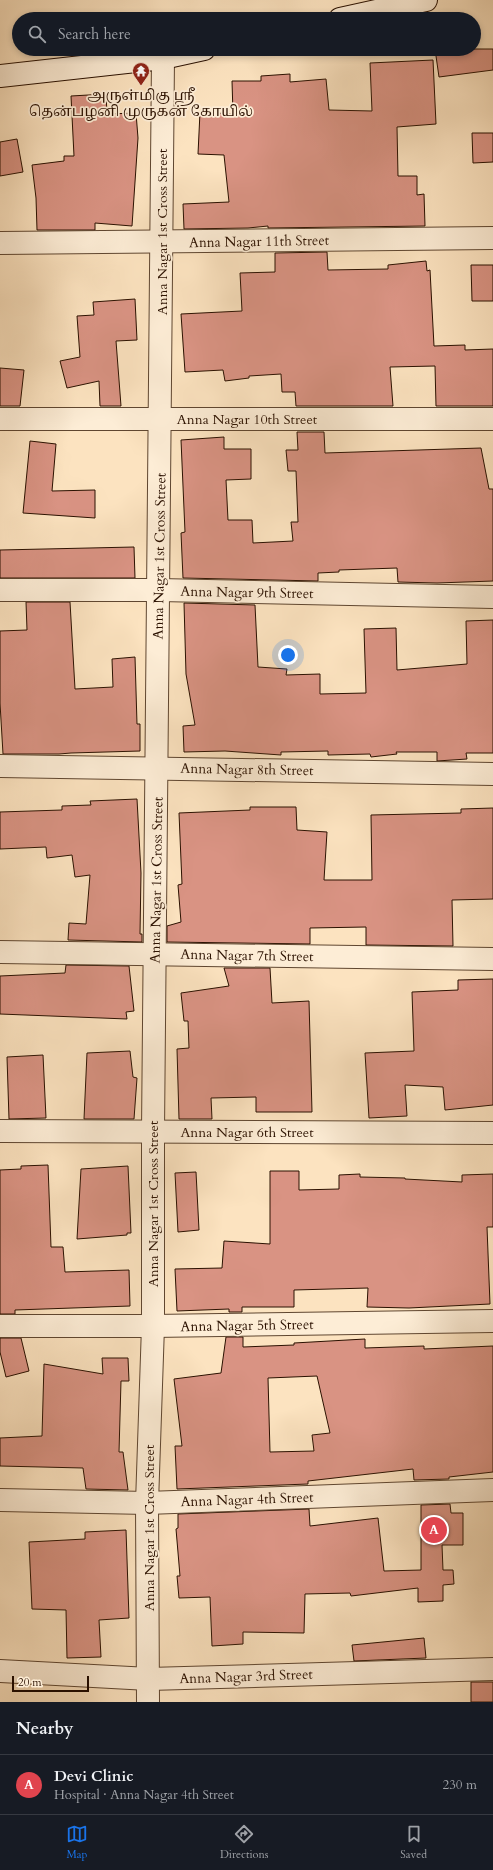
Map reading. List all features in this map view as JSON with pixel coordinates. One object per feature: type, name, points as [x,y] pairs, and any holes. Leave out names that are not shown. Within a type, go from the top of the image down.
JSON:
[{"type":"street","points":[[372,12],[426,0]]},
{"type":"street","points":[[0,76],[172,56]]},
{"type":"street","name":"Anna Nagar 1st Cross Street","points":[[148,1702],[147,1503],[153,1326],[153,1131],[163,58]]},
{"type":"street","name":"Anna Nagar 11th Street","points":[[0,243],[493,238]]},
{"type":"street","name":"Anna Nagar 10th Street","points":[[0,419],[493,419]]},
{"type":"street","name":"Anna Nagar 9th Street","points":[[0,590],[159,590],[493,597]]},
{"type":"street","name":"Anna Nagar 8th Street","points":[[0,766],[157,767],[493,774]]},
{"type":"street","name":"Anna Nagar 7th Street","points":[[0,952],[493,959]]},
{"type":"street","name":"Anna Nagar 6th Street","points":[[0,1131],[493,1133]]},
{"type":"street","name":"Anna Nagar 5th Street","points":[[0,1326],[153,1326],[493,1321]]},
{"type":"street","name":"Anna Nagar 4th Street","points":[[0,1500],[147,1503],[493,1490]]},
{"type":"street","name":"Anna Nagar 3rd Street","points":[[0,1671],[149,1679],[493,1669]]},
{"type":"building","points":[[481,49],[493,49],[493,70],[439,77],[436,56],[481,56]]},
{"type":"building","points":[[433,60],[436,124],[397,127],[398,176],[417,176],[417,195],[424,194],[425,226],[268,228],[268,226],[248,228],[184,229],[183,204],[229,202],[224,155],[198,154],[200,112],[233,114],[232,81],[261,81],[261,76],[290,74],[290,82],[326,79],[329,110],[372,111],[370,63]]},
{"type":"building","points":[[106,94],[107,114],[136,113],[138,138],[132,226],[95,223],[95,230],[37,230],[36,198],[32,165],[64,161],[64,156],[74,156],[71,96]]},
{"type":"building","points":[[472,133],[493,133],[493,162],[473,163]]},
{"type":"building","points":[[17,139],[23,172],[0,176],[0,142]]},
{"type":"building","points":[[327,252],[328,270],[388,269],[388,265],[426,261],[427,271],[430,270],[434,346],[465,345],[465,350],[493,349],[493,406],[436,406],[435,366],[390,367],[393,406],[296,406],[295,392],[282,392],[281,374],[249,376],[249,378],[225,381],[223,370],[185,372],[181,314],[242,311],[240,273],[275,272],[275,253]]},
{"type":"building","points":[[471,265],[493,265],[493,301],[472,301]]},
{"type":"building","points":[[135,299],[137,340],[116,341],[121,406],[100,406],[99,381],[67,388],[60,361],[80,357],[77,316],[94,315],[93,302]]},
{"type":"building","points":[[0,368],[24,370],[20,406],[0,406]]},
{"type":"building","points":[[297,432],[324,432],[325,453],[481,448],[489,489],[493,489],[493,581],[437,583],[398,582],[397,568],[339,570],[339,572],[318,573],[318,581],[183,578],[181,533],[185,532],[181,440],[224,437],[224,449],[251,449],[251,479],[226,480],[228,520],[252,520],[253,543],[293,541],[291,522],[298,522],[296,471],[288,471],[286,450],[298,450]]},
{"type":"building","points":[[30,441],[56,444],[52,491],[95,490],[95,518],[23,513]]},
{"type":"building","points":[[134,547],[135,578],[0,578],[0,550]]},
{"type":"building","points":[[26,602],[70,602],[75,689],[113,687],[112,659],[135,657],[137,724],[140,724],[140,751],[59,754],[3,754],[0,703],[0,631],[27,630]]},
{"type":"building","points":[[184,603],[255,605],[258,667],[287,669],[286,675],[320,674],[320,694],[366,693],[364,629],[396,628],[397,670],[467,664],[466,621],[493,620],[493,753],[466,753],[467,759],[437,761],[437,752],[396,752],[397,754],[371,757],[370,754],[328,755],[328,751],[281,752],[281,755],[225,751],[184,752],[183,726],[195,725],[186,674]]},
{"type":"building","points":[[137,799],[141,873],[140,934],[142,934],[142,942],[68,940],[69,923],[86,924],[90,875],[75,877],[72,855],[47,858],[46,847],[0,849],[0,812],[62,810],[62,806],[91,805],[90,801]]},
{"type":"building","points":[[250,807],[296,807],[297,830],[327,832],[324,880],[372,880],[371,815],[461,813],[461,809],[493,808],[493,899],[452,900],[453,946],[366,945],[366,927],[310,928],[310,944],[167,942],[167,926],[181,922],[178,885],[182,884],[179,813],[250,810]]},
{"type":"building","points":[[66,965],[129,966],[134,1011],[126,1012],[127,1019],[0,1014],[0,976],[65,973]]},
{"type":"building","points":[[224,968],[270,968],[272,1003],[309,1001],[312,1112],[256,1112],[256,1097],[211,1098],[212,1119],[179,1119],[177,1049],[189,1048],[188,1021],[184,1021],[181,993],[229,986]]},
{"type":"building","points":[[493,979],[493,1105],[445,1110],[443,1087],[405,1085],[407,1116],[369,1118],[365,1053],[414,1051],[412,992],[458,990],[458,980]]},
{"type":"building","points":[[130,1051],[133,1077],[137,1078],[134,1119],[84,1119],[87,1053]]},
{"type":"building","points":[[43,1055],[46,1118],[9,1119],[7,1057]]},
{"type":"building","points":[[48,1165],[51,1247],[63,1247],[65,1272],[129,1270],[130,1306],[15,1310],[15,1314],[0,1314],[0,1170],[21,1169],[21,1166]]},
{"type":"building","points":[[128,1166],[131,1233],[127,1233],[127,1235],[77,1239],[81,1169]]},
{"type":"building","points":[[270,1171],[299,1171],[299,1190],[339,1189],[339,1175],[360,1174],[360,1177],[405,1178],[462,1182],[462,1175],[493,1174],[493,1227],[487,1227],[490,1304],[409,1308],[367,1307],[368,1288],[294,1290],[294,1307],[242,1307],[242,1312],[229,1312],[229,1309],[177,1311],[175,1269],[222,1268],[224,1241],[270,1244]]},
{"type":"building","points":[[196,1172],[199,1230],[178,1232],[175,1173]]},
{"type":"building","points":[[226,1337],[243,1337],[243,1347],[294,1345],[294,1343],[365,1339],[365,1348],[424,1346],[424,1349],[493,1346],[493,1472],[449,1477],[449,1479],[414,1480],[413,1469],[308,1481],[308,1484],[177,1489],[175,1446],[182,1446],[174,1379],[221,1373]],"holes":[[[317,1376],[330,1433],[312,1435],[314,1451],[270,1452],[268,1378]]]},
{"type":"building","points":[[0,1338],[21,1338],[29,1371],[6,1377],[0,1352]]},
{"type":"building","points":[[102,1358],[128,1358],[129,1381],[121,1381],[119,1452],[123,1452],[128,1490],[86,1489],[83,1468],[0,1466],[0,1438],[42,1436],[44,1364],[103,1374]]},
{"type":"building","points":[[450,1504],[451,1513],[463,1513],[463,1545],[442,1545],[443,1570],[453,1570],[454,1584],[443,1585],[443,1601],[418,1602],[418,1588],[351,1596],[350,1593],[305,1594],[304,1633],[243,1632],[243,1644],[212,1646],[210,1597],[179,1598],[177,1576],[180,1576],[176,1529],[178,1528],[178,1514],[309,1509],[310,1526],[378,1518],[384,1571],[421,1570],[421,1505]]},
{"type":"building","points":[[126,1530],[129,1618],[99,1620],[101,1657],[67,1658],[66,1610],[32,1609],[29,1542],[85,1539],[85,1532]]},
{"type":"building","points":[[424,1638],[426,1658],[354,1661],[352,1645]]},
{"type":"building","points":[[471,1682],[493,1682],[493,1702],[471,1702]]},
{"type":"place","name":"அருள்மிகு ஶ்ரீ தென்பழனி முருகன் கோயில்","points":[[141,86]]},
{"type":"place","name":"Devi Clinic","points":[[434,1530]]}]
